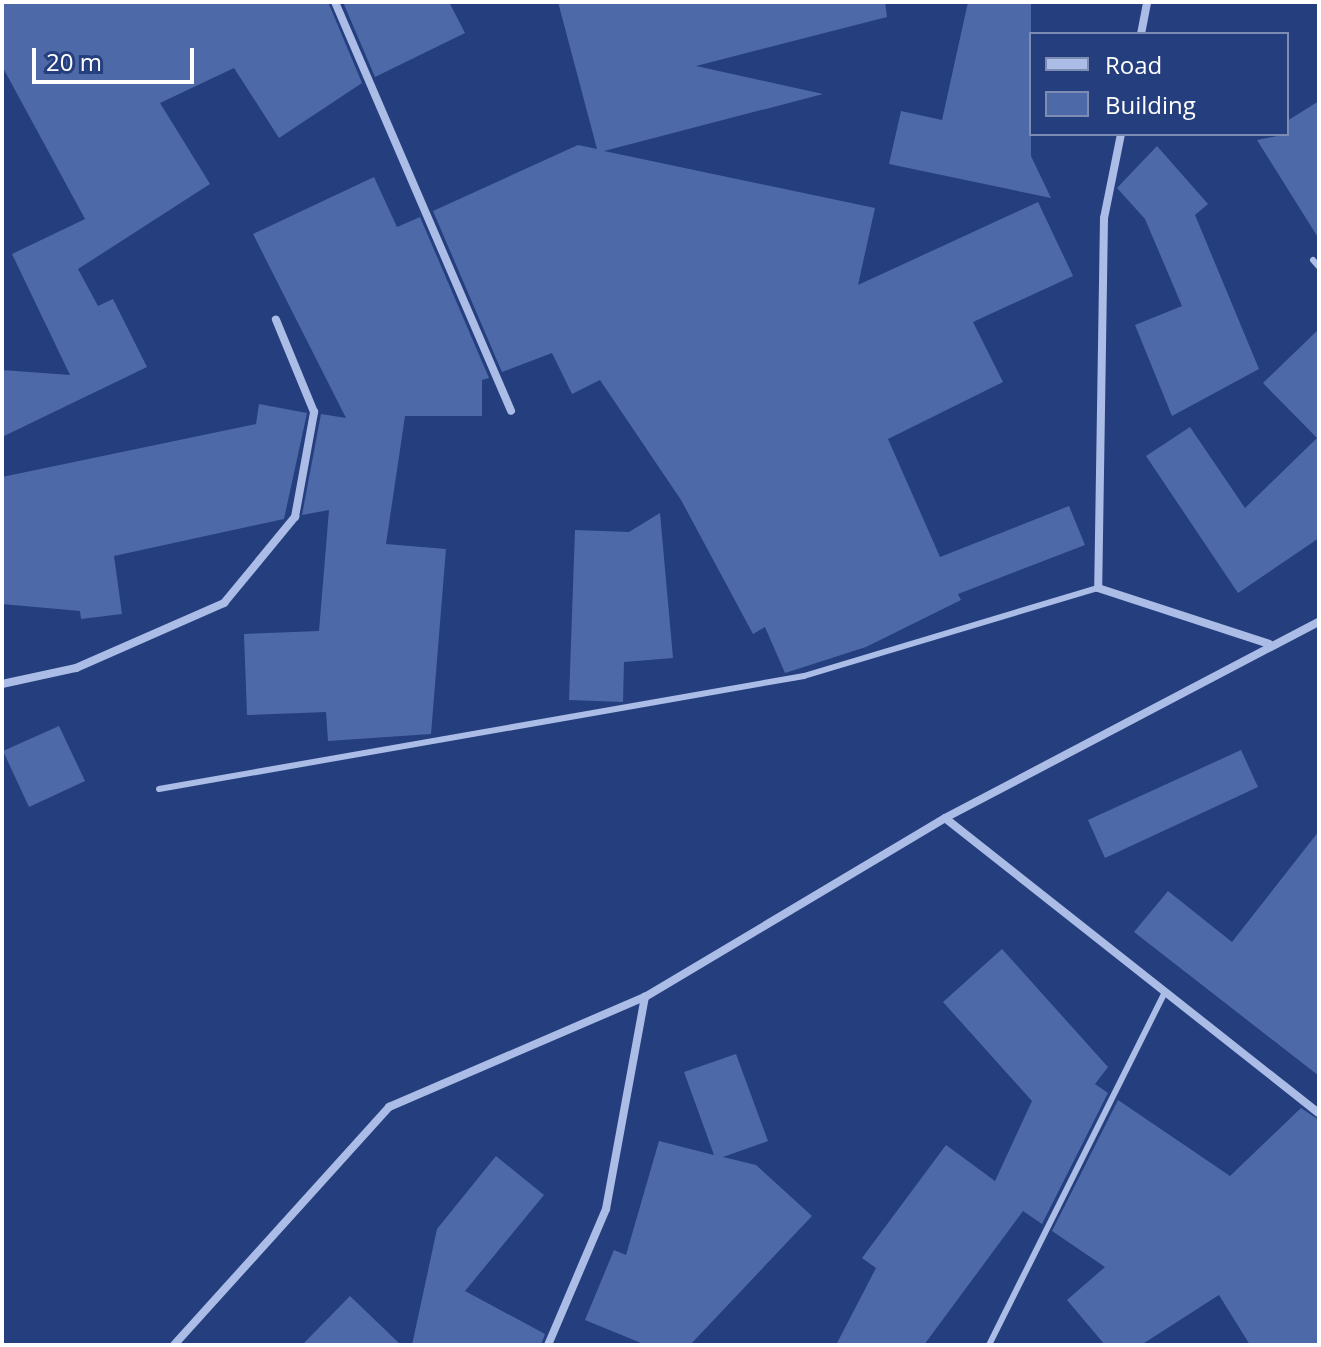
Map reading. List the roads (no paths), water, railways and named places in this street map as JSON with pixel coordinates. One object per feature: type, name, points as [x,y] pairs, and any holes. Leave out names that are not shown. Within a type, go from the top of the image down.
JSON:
[{"type":"street","points":[[335,2],[511,411]]},
{"type":"street","points":[[1141,32],[1147,2]]},
{"type":"street","points":[[1121,136],[1104,218],[1098,588],[1269,644]]},
{"type":"street","points":[[2,684],[76,668],[224,603],[295,517],[314,412],[276,320]]},
{"type":"street","points":[[174,1345],[389,1107],[645,997],[945,818],[1269,644],[1319,622]]},
{"type":"street","points":[[945,818],[1319,1113]]},
{"type":"street","points":[[548,1345],[606,1209],[645,997]]},
{"type":"lane","points":[[1313,260],[1319,267]]},
{"type":"lane","points":[[159,789],[804,676],[1098,588]]},
{"type":"lane","points":[[989,1345],[1165,992]]}]
